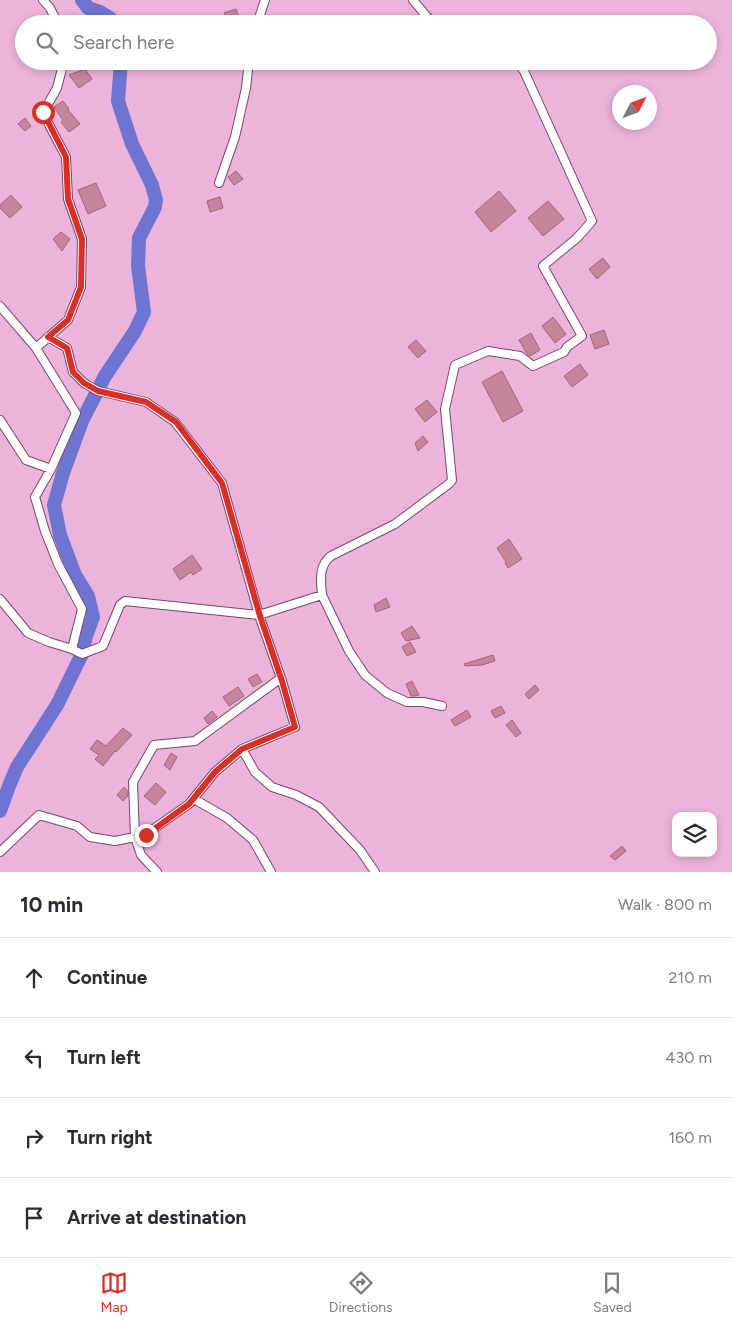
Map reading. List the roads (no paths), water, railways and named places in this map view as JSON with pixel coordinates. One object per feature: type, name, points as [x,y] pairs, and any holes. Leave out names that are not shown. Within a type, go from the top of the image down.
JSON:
[{"type":"street","points":[[43,0],[54,15]]},
{"type":"street","points":[[260,15],[265,0]]},
{"type":"street","points":[[414,0],[426,15]]},
{"type":"street","points":[[36,348],[68,320],[81,287],[82,239],[68,199],[66,157],[43,112],[57,88],[62,70]]},
{"type":"street","points":[[218,184],[235,137],[248,70]]},
{"type":"street","points":[[442,706],[423,702],[407,702],[387,693],[364,675],[349,651],[322,595],[321,569],[326,560],[331,556],[395,524],[452,480],[445,409],[454,365],[488,351],[520,356],[533,366],[564,352],[567,347],[582,336],[543,266],[577,238],[592,220],[523,70]]},
{"type":"street","points":[[0,306],[36,348],[76,412],[51,469],[35,497],[45,531],[58,564],[82,609],[72,649]]},
{"type":"street","points":[[0,852],[39,815],[77,826],[90,836],[115,841],[146,835],[189,804],[215,772],[242,749],[295,727],[260,616],[222,483],[176,422],[146,402],[98,391],[84,383],[73,372],[67,348],[48,337]]},
{"type":"street","points":[[0,420],[26,460],[51,469]]},
{"type":"street","points":[[0,599],[28,633],[82,654],[104,646],[120,605],[125,601],[260,616],[322,595]]},
{"type":"street","points":[[157,872],[141,855],[135,837],[133,782],[154,745],[195,741],[281,678]]},
{"type":"street","points":[[242,749],[255,772],[272,787],[296,795],[319,807],[360,850],[375,872]]},
{"type":"street","points":[[194,798],[227,818],[253,840],[266,870]]},
{"type":"waterway","points":[[82,0],[88,8],[105,15]]},
{"type":"waterway","points":[[0,811],[17,767],[57,705],[82,654],[93,617],[88,596],[75,575],[60,535],[54,505],[63,473],[82,421],[105,376],[135,331],[144,312],[138,266],[139,238],[155,207],[156,200],[152,185],[132,144],[118,101],[120,70]]}]
